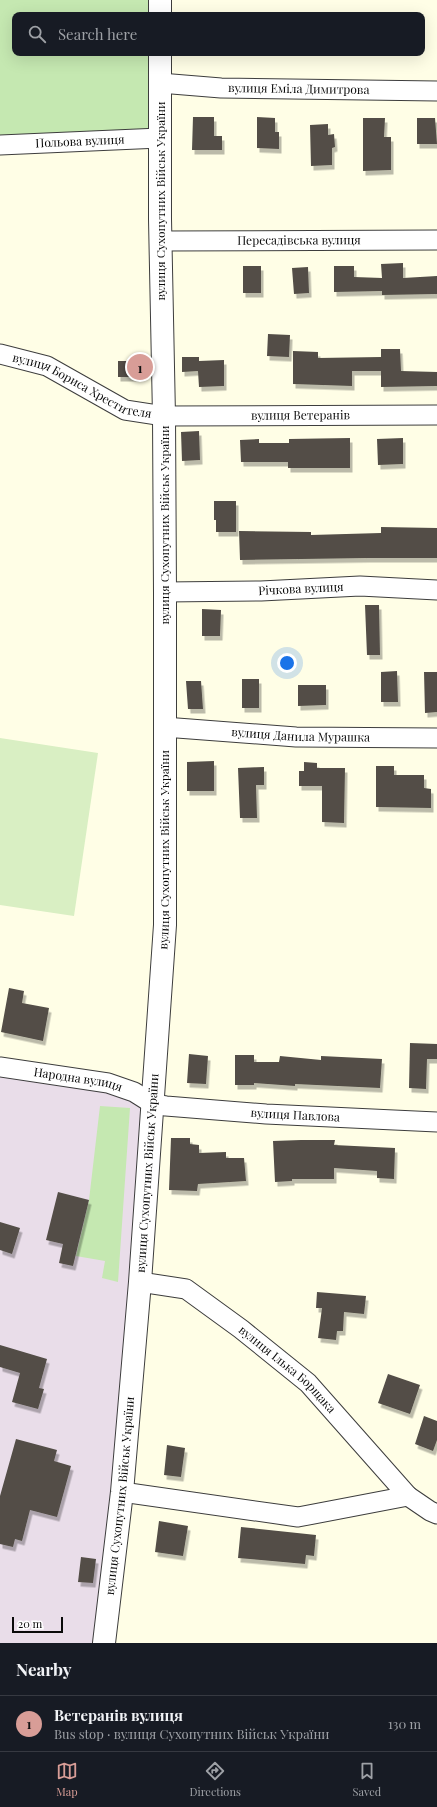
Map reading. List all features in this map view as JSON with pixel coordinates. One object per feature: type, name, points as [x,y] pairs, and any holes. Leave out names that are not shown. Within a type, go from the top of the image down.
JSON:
[{"type":"street","points":[[160,0],[160,12]]},
{"type":"street","name":"вулиця Сухопутних Військ України","points":[[104,1643],[122,1492],[140,1282],[166,925],[164,728],[164,416],[160,241],[160,56]]},
{"type":"street","name":"вулиця Еміла Димитрова","points":[[160,83],[221,88],[437,91]]},
{"type":"street","name":"Польова вулиця","points":[[0,145],[160,138]]},
{"type":"street","name":"Пересадівська вулиця","points":[[160,241],[437,240]]},
{"type":"street","name":"вулиця Бориса Хрестителя","points":[[0,354],[47,366],[126,410],[164,416]]},
{"type":"street","name":"вулиця Ветеранів","points":[[164,416],[437,415]]},
{"type":"street","name":"Річкова вулиця","points":[[165,592],[261,591],[360,586],[437,590]]},
{"type":"street","name":"вулиця Данила Мурашка","points":[[164,728],[296,737],[437,738]]},
{"type":"street","name":"Народна вулиця","points":[[0,1067],[108,1083],[134,1092],[153,1104]]},
{"type":"street","name":"вулиця Павлова","points":[[153,1104],[266,1114],[437,1122]]},
{"type":"street","name":"вулиця Ілька Борщака","points":[[140,1282],[186,1289],[241,1329],[308,1383],[408,1496],[437,1514]]},
{"type":"street","points":[[122,1492],[298,1517],[408,1496]]},
{"type":"shaded area","points":[[0,1070],[107,1088],[142,1103],[132,1280],[97,1643],[0,1643]]},
{"type":"green space","points":[[0,0],[153,0],[153,12],[12,12],[12,56],[153,56],[152,126],[148,132],[0,141]]},
{"type":"green space","points":[[0,738],[98,753],[74,916],[0,905]]},
{"type":"green space","points":[[100,1106],[130,1108],[118,1282],[102,1278],[105,1261],[76,1256],[89,1200]]},
{"type":"building","points":[[193,117],[214,117],[214,136],[222,136],[222,150],[192,150]]},
{"type":"building","points":[[257,117],[275,118],[275,132],[279,132],[279,149],[257,148]]},
{"type":"building","points":[[363,118],[385,118],[384,137],[391,137],[391,170],[363,171]]},
{"type":"building","points":[[417,118],[435,118],[437,144],[417,144]]},
{"type":"building","points":[[328,124],[328,135],[334,134],[335,147],[332,148],[332,165],[311,166],[310,125]]},
{"type":"building","points":[[403,263],[403,278],[437,276],[437,294],[382,295],[382,291],[334,292],[334,266],[354,266],[354,277],[382,278],[381,264]]},
{"type":"building","points":[[243,266],[261,266],[261,293],[243,293]]},
{"type":"building","points":[[308,267],[309,293],[294,294],[292,268]]},
{"type":"building","points":[[268,334],[290,335],[289,357],[267,356]]},
{"type":"building","points":[[381,349],[400,349],[401,371],[437,372],[437,386],[381,387],[381,371],[352,371],[352,386],[293,384],[293,351],[318,352],[318,358],[381,357]]},
{"type":"building","points":[[182,357],[199,357],[199,361],[224,360],[224,386],[199,387],[198,371],[182,372]]},
{"type":"building","points":[[118,361],[137,361],[137,377],[118,377]]},
{"type":"building","points":[[199,431],[200,460],[182,461],[181,432]]},
{"type":"building","points":[[350,438],[350,468],[288,468],[288,462],[241,462],[240,440],[259,439],[259,443],[289,443],[289,439]]},
{"type":"building","points":[[403,438],[403,464],[378,465],[377,439]]},
{"type":"building","points":[[214,501],[236,501],[236,532],[216,532],[216,520],[214,520]]},
{"type":"building","points":[[381,527],[437,528],[437,558],[240,560],[239,531],[311,532],[311,535],[381,533]]},
{"type":"building","points":[[365,605],[379,605],[380,655],[367,655]]},
{"type":"building","points":[[202,609],[221,610],[220,636],[202,636]]},
{"type":"building","points":[[397,671],[398,702],[381,702],[381,672]]},
{"type":"building","points":[[424,672],[437,672],[437,712],[425,713]]},
{"type":"building","points":[[242,679],[259,679],[259,708],[242,708]]},
{"type":"building","points":[[186,681],[201,681],[203,709],[188,709]]},
{"type":"building","points":[[298,685],[326,685],[326,705],[298,706]]},
{"type":"building","points":[[214,761],[214,791],[187,791],[187,762]]},
{"type":"building","points":[[304,762],[317,763],[317,768],[345,768],[344,823],[322,822],[322,786],[299,786],[299,771],[304,771]]},
{"type":"building","points":[[376,766],[394,766],[394,775],[424,775],[424,788],[431,789],[431,808],[376,807]]},
{"type":"building","points":[[264,767],[264,785],[256,785],[257,818],[240,818],[238,768]]},
{"type":"building","points":[[9,988],[24,991],[22,1003],[49,1008],[43,1041],[1,1032]]},
{"type":"building","points":[[410,1043],[437,1044],[437,1059],[427,1059],[426,1089],[409,1088]]},
{"type":"building","points":[[189,1054],[208,1056],[206,1084],[187,1083]]},
{"type":"building","points":[[235,1055],[254,1055],[254,1062],[279,1062],[280,1056],[321,1060],[321,1056],[382,1059],[380,1088],[295,1084],[295,1086],[254,1083],[254,1085],[235,1085]]},
{"type":"building","points":[[171,1138],[190,1138],[190,1144],[199,1145],[199,1153],[226,1152],[226,1158],[244,1158],[246,1181],[198,1184],[197,1191],[169,1190]]},
{"type":"building","points":[[335,1140],[334,1145],[395,1148],[394,1179],[377,1178],[377,1171],[334,1168],[334,1179],[292,1179],[292,1181],[275,1182],[273,1141]]},
{"type":"building","points":[[58,1192],[89,1200],[73,1266],[59,1263],[63,1244],[46,1240]]},
{"type":"building","points":[[0,1222],[20,1228],[12,1254],[0,1250]]},
{"type":"building","points":[[317,1292],[366,1296],[364,1314],[344,1312],[343,1331],[337,1331],[336,1340],[318,1338],[322,1308],[316,1308]]},
{"type":"building","points":[[0,1345],[47,1359],[39,1388],[44,1389],[38,1409],[12,1402],[20,1373],[0,1367]]},
{"type":"building","points":[[388,1374],[420,1385],[410,1414],[378,1403]]},
{"type":"building","points":[[424,1416],[437,1421],[437,1440],[433,1451],[415,1444]]},
{"type":"building","points":[[16,1439],[57,1450],[54,1461],[71,1466],[57,1517],[30,1510],[22,1541],[15,1539],[13,1547],[0,1544],[0,1496]]},
{"type":"building","points":[[167,1445],[185,1448],[181,1477],[164,1475]]},
{"type":"building","points":[[159,1521],[188,1526],[183,1556],[155,1552]]},
{"type":"building","points":[[241,1527],[316,1535],[314,1556],[306,1555],[305,1564],[238,1558]]},
{"type":"building","points":[[81,1557],[96,1559],[93,1583],[78,1582]]},
{"type":"place","name":"Ветеранів вулиця","points":[[140,367]]}]
